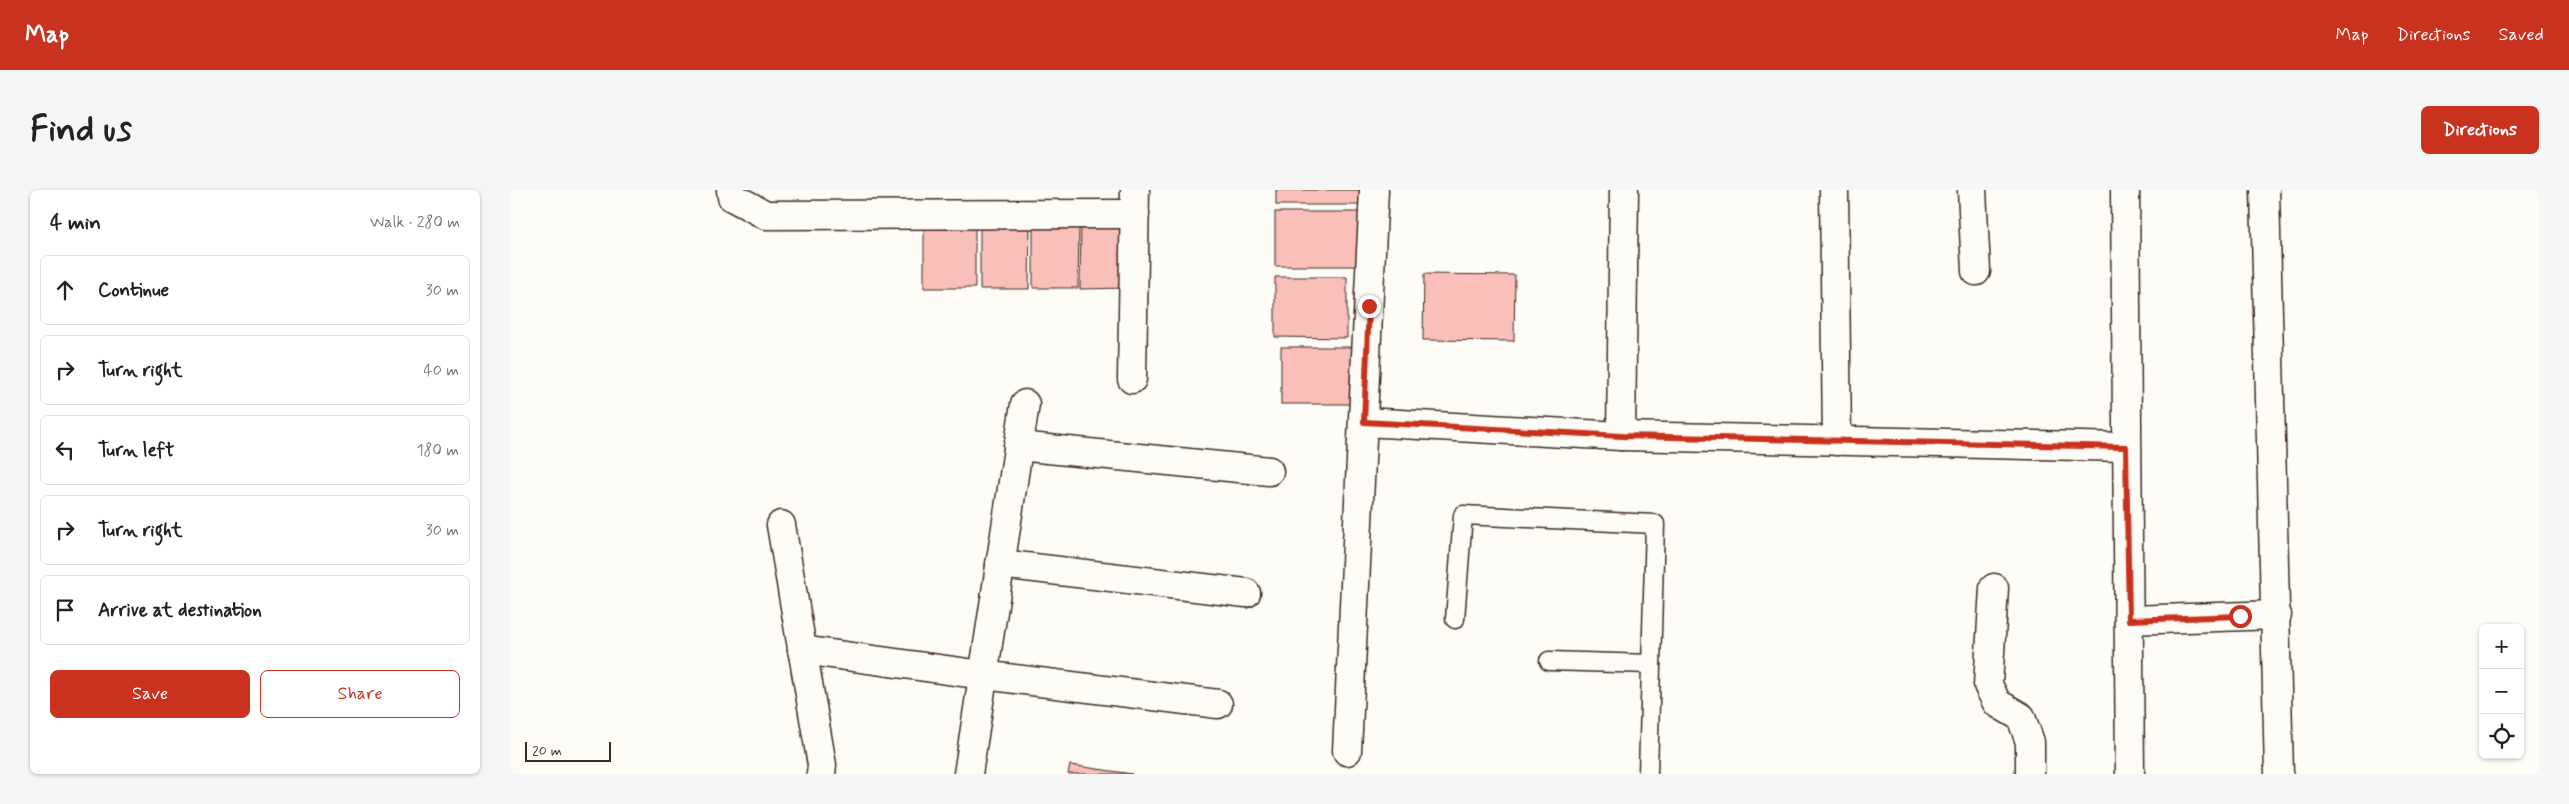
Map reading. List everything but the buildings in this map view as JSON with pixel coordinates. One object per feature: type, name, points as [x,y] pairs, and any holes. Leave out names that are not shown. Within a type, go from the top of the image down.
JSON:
[{"type":"street","points":[[731,190],[732,197],[766,215],[1135,202],[1132,379]]},
{"type":"street","points":[[1347,751],[1374,190]]},
{"type":"street","points":[[1622,436],[1624,190]]},
{"type":"street","points":[[1834,190],[1837,441]]},
{"type":"street","points":[[1972,190],[1976,271]]},
{"type":"street","points":[[2125,190],[2130,774]]},
{"type":"street","points":[[2265,190],[2277,615],[2279,774]]},
{"type":"street","points":[[968,774],[1025,404]]},
{"type":"street","points":[[1364,422],[1622,436],[2126,447]]},
{"type":"street","points":[[1018,446],[1269,472]]},
{"type":"street","points":[[781,525],[822,765],[821,774]]},
{"type":"street","points":[[1000,564],[1246,593]]},
{"type":"street","points":[[1994,588],[1988,685],[1997,704],[2021,717],[2030,742],[2030,774]]},
{"type":"street","points":[[2129,620],[2277,615]]},
{"type":"street","points":[[802,650],[1218,704]]},
{"type":"lane","points":[[1455,619],[1463,516],[1655,524],[1648,774]]},
{"type":"lane","points":[[1549,661],[1651,664]]},
{"type":"route","points":[[1369,306],[1364,422],[1622,436],[2126,447],[2129,620],[2240,616]]}]
